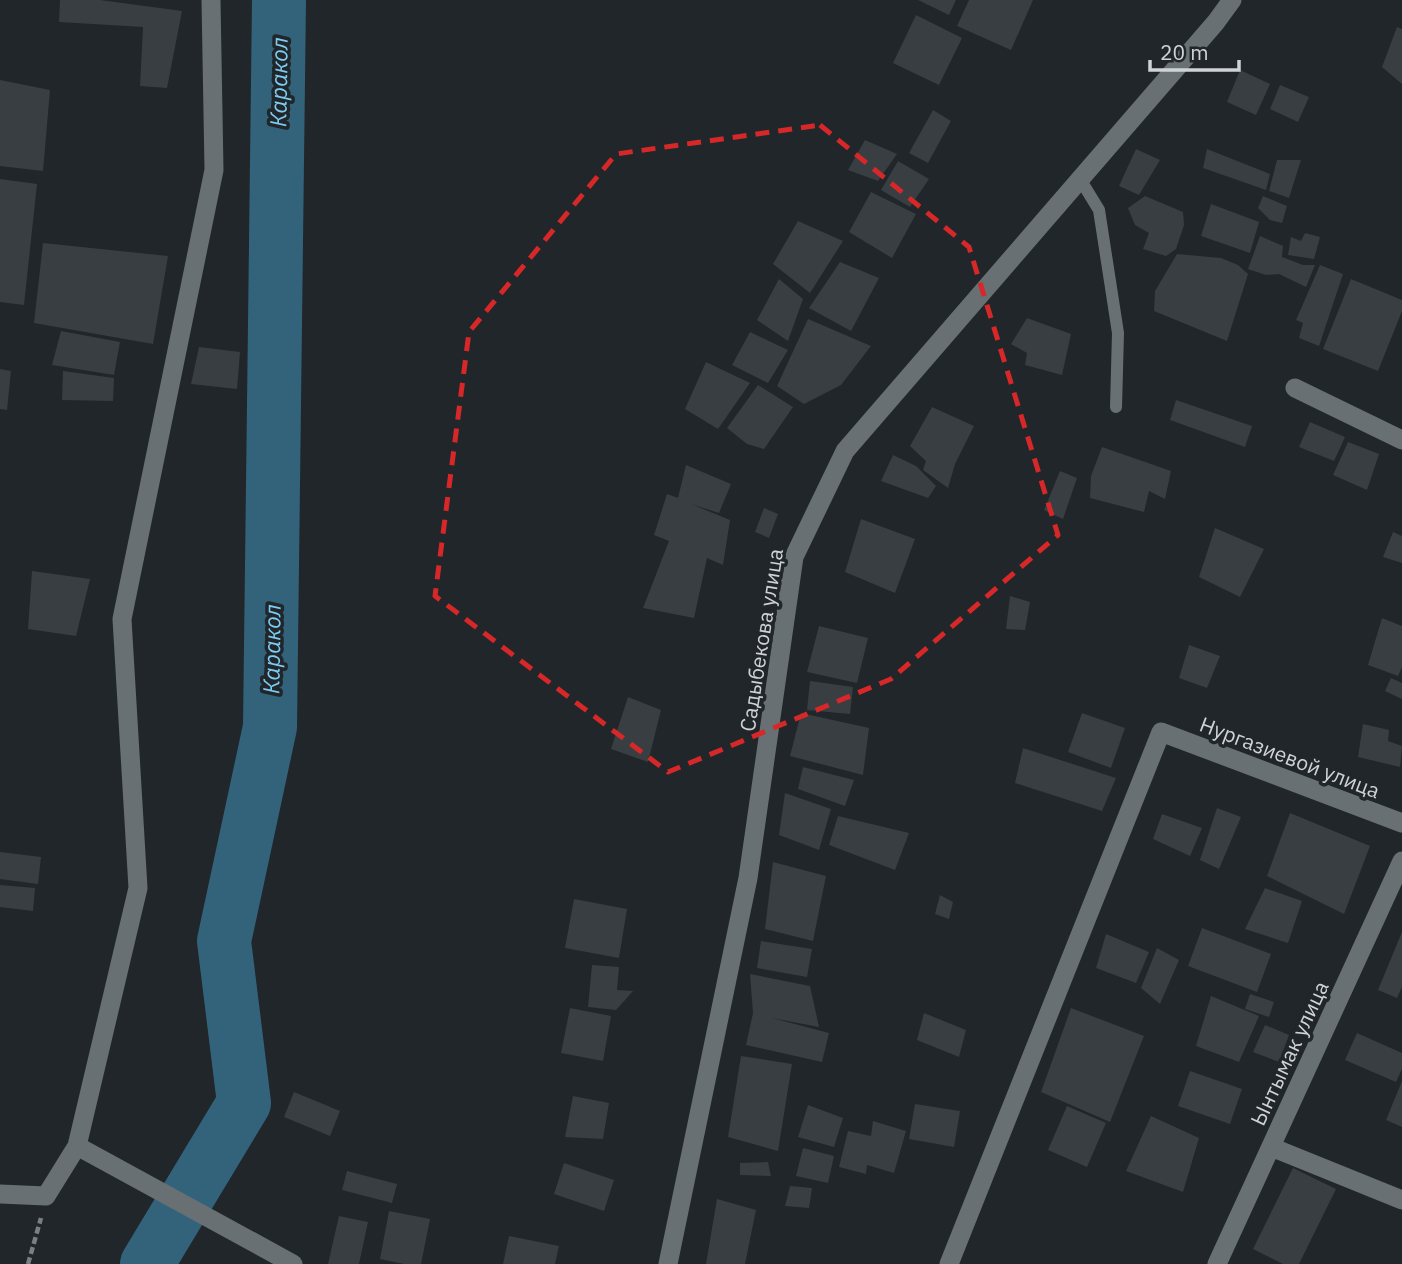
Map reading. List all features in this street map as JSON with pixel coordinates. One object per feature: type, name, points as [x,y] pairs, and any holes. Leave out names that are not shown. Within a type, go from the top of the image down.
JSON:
[{"type":"street","points":[[0,1194],[46,1196],[77,1146],[138,888],[122,619],[214,170],[211,0]]},
{"type":"street","name":"Садыбекова улица","points":[[668,1264],[748,878],[794,557],[845,452],[1232,0]]},
{"type":"street","points":[[1295,388],[1402,440]]},
{"type":"street","name":"Нургазиевой улица","points":[[949,1264],[1161,732],[1402,823]]},
{"type":"street","name":"Ынтымак улица","points":[[1217,1264],[1402,861]]},
{"type":"street","points":[[77,1146],[293,1264]]},
{"type":"street","points":[[1271,1147],[1402,1200]]},
{"type":"lane","points":[[1080,179],[1099,210],[1110,278],[1118,333],[1116,407]]},
{"type":"path","points":[[28,1264],[46,1196]]},
{"type":"highlighted area","points":[[820,125],[969,247],[1058,535],[891,679],[668,772],[435,596],[469,332],[616,154]]},
{"type":"building","points":[[60,0],[100,0],[182,11],[167,88],[140,86],[143,27],[59,22]]},
{"type":"building","points":[[918,0],[956,0],[949,15]]},
{"type":"building","points":[[969,0],[1033,0],[1011,50],[957,26]]},
{"type":"building","points":[[916,15],[962,38],[939,85],[893,63]]},
{"type":"building","points":[[1397,27],[1402,29],[1402,84],[1382,67]]},
{"type":"building","points":[[1240,70],[1270,84],[1256,115],[1227,102]]},
{"type":"building","points":[[0,80],[50,90],[43,171],[0,166]]},
{"type":"building","points":[[1280,85],[1309,97],[1298,122],[1270,109]]},
{"type":"building","points":[[933,110],[951,121],[928,163],[909,153]]},
{"type":"building","points":[[865,140],[897,154],[878,181],[848,170]]},
{"type":"building","points":[[1136,149],[1160,160],[1139,195],[1119,186]]},
{"type":"building","points":[[1207,149],[1270,174],[1266,190],[1203,168]]},
{"type":"building","points":[[1277,160],[1301,160],[1289,198],[1269,191]]},
{"type":"building","points":[[898,161],[929,179],[910,207],[881,190]]},
{"type":"building","points":[[0,179],[37,184],[24,305],[0,302]]},
{"type":"building","points":[[871,192],[916,214],[892,258],[849,232]]},
{"type":"building","points":[[1145,196],[1183,212],[1184,225],[1176,249],[1166,256],[1143,249],[1149,233],[1135,225],[1128,208]]},
{"type":"building","points":[[1263,196],[1287,206],[1282,223],[1270,220],[1258,208]]},
{"type":"building","points":[[1211,204],[1259,222],[1250,253],[1201,236]]},
{"type":"building","points":[[798,221],[843,241],[810,293],[773,264]]},
{"type":"building","points":[[1305,233],[1320,237],[1314,259],[1288,255],[1291,237],[1301,241]]},
{"type":"building","points":[[1260,236],[1283,246],[1282,257],[1303,265],[1315,265],[1306,287],[1279,274],[1266,275],[1248,269]]},
{"type":"building","points":[[43,243],[168,256],[153,344],[34,323]]},
{"type":"building","points":[[1177,254],[1221,258],[1238,265],[1248,274],[1227,341],[1154,311],[1155,291]]},
{"type":"building","points":[[840,262],[879,278],[851,331],[809,308]]},
{"type":"building","points":[[1320,265],[1343,274],[1319,346],[1299,338],[1303,323],[1296,320]]},
{"type":"building","points":[[779,279],[803,299],[788,341],[757,320]]},
{"type":"building","points":[[1351,279],[1402,300],[1402,311],[1378,371],[1323,349]]},
{"type":"building","points":[[1027,318],[1071,334],[1062,375],[1025,365],[1027,353],[1011,344]]},
{"type":"building","points":[[808,319],[871,346],[841,385],[804,404],[777,386]]},
{"type":"building","points":[[61,331],[120,342],[114,375],[52,365]]},
{"type":"building","points":[[750,332],[788,350],[768,383],[732,365]]},
{"type":"building","points":[[199,347],[240,352],[237,389],[191,384]]},
{"type":"building","points":[[706,362],[750,383],[718,429],[685,409]]},
{"type":"building","points":[[0,369],[11,371],[7,410],[0,409]]},
{"type":"building","points":[[63,371],[114,378],[113,401],[62,400]]},
{"type":"building","points":[[758,385],[793,407],[764,449],[747,444],[727,428]]},
{"type":"building","points":[[1176,400],[1252,426],[1245,447],[1170,420]]},
{"type":"building","points":[[932,407],[974,426],[955,464],[948,488],[923,470],[926,461],[910,446]]},
{"type":"building","points":[[1310,422],[1345,437],[1334,461],[1299,447]]},
{"type":"building","points":[[1348,442],[1379,454],[1367,490],[1333,475]]},
{"type":"building","points":[[1102,447],[1171,471],[1165,499],[1149,491],[1144,512],[1090,498],[1091,476]]},
{"type":"building","points":[[893,455],[916,466],[936,486],[928,498],[881,481]]},
{"type":"building","points":[[686,465],[731,484],[719,513],[691,504],[730,520],[723,565],[707,558],[694,618],[643,608],[669,541],[654,535],[667,494],[678,498]]},
{"type":"building","points":[[1060,471],[1077,478],[1063,519],[1044,510]]},
{"type":"building","points":[[764,508],[778,514],[769,538],[755,532]]},
{"type":"building","points":[[861,519],[915,539],[895,593],[845,572]]},
{"type":"building","points":[[1215,528],[1264,549],[1240,597],[1199,577]]},
{"type":"building","points":[[1393,532],[1402,536],[1402,563],[1383,557]]},
{"type":"building","points":[[32,571],[90,579],[76,636],[28,629]]},
{"type":"building","points":[[1010,596],[1030,602],[1025,630],[1006,629]]},
{"type":"building","points":[[1382,618],[1402,626],[1402,667],[1398,676],[1368,665]]},
{"type":"building","points":[[819,626],[868,638],[857,683],[807,672]]},
{"type":"building","points":[[1189,645],[1220,656],[1207,688],[1179,678]]},
{"type":"building","points":[[1391,678],[1402,683],[1402,699],[1385,691]]},
{"type":"building","points":[[810,681],[853,687],[850,714],[807,710]]},
{"type":"building","points":[[628,697],[661,710],[648,762],[611,749]]},
{"type":"building","points":[[801,713],[869,728],[863,775],[790,756]]},
{"type":"building","points":[[1082,713],[1125,728],[1111,768],[1068,752]]},
{"type":"building","points":[[1363,724],[1389,730],[1388,741],[1402,746],[1400,767],[1358,757]]},
{"type":"building","points":[[1023,748],[1116,778],[1102,811],[1015,783]]},
{"type":"building","points":[[803,767],[854,780],[845,806],[798,789]]},
{"type":"building","points":[[785,793],[831,809],[819,850],[779,835]]},
{"type":"building","points":[[1217,808],[1241,817],[1219,869],[1200,860]]},
{"type":"building","points":[[1290,813],[1370,846],[1344,914],[1267,876]]},
{"type":"building","points":[[1162,814],[1202,828],[1190,856],[1153,839]]},
{"type":"building","points":[[838,816],[909,833],[895,870],[829,845]]},
{"type":"building","points":[[0,852],[41,857],[38,884],[0,879]]},
{"type":"building","points":[[773,862],[826,876],[813,941],[765,929]]},
{"type":"building","points":[[0,885],[35,888],[33,911],[0,907]]},
{"type":"building","points":[[1265,888],[1302,901],[1288,943],[1245,929]]},
{"type":"building","points":[[940,895],[953,902],[949,919],[935,914]]},
{"type":"building","points":[[574,899],[627,909],[619,958],[565,948]]},
{"type":"building","points":[[1202,928],[1271,954],[1257,992],[1188,966]]},
{"type":"building","points":[[1402,932],[1402,987],[1397,998],[1378,990]]},
{"type":"building","points":[[1106,934],[1149,952],[1136,983],[1096,968]]},
{"type":"building","points":[[761,941],[812,949],[807,977],[757,968]]},
{"type":"building","points":[[1157,948],[1179,960],[1160,1004],[1141,988]]},
{"type":"building","points":[[592,965],[619,967],[617,990],[633,991],[616,1010],[588,1007]]},
{"type":"building","points":[[750,974],[810,986],[819,1027],[772,1018],[829,1033],[822,1062],[746,1045],[753,1013]]},
{"type":"building","points":[[1250,994],[1274,1002],[1269,1017],[1245,1009]]},
{"type":"building","points":[[1211,996],[1259,1016],[1239,1062],[1196,1046]]},
{"type":"building","points":[[570,1008],[611,1016],[603,1061],[561,1053]]},
{"type":"building","points":[[1071,1008],[1144,1036],[1110,1122],[1041,1092]]},
{"type":"building","points":[[924,1013],[966,1030],[959,1057],[917,1040]]},
{"type":"building","points":[[1265,1025],[1289,1035],[1279,1062],[1253,1052]]},
{"type":"building","points":[[1357,1033],[1402,1053],[1402,1069],[1396,1082],[1345,1060]]},
{"type":"building","points":[[741,1056],[792,1064],[778,1151],[728,1137]]},
{"type":"building","points":[[1190,1071],[1242,1089],[1230,1124],[1178,1106]]},
{"type":"building","points":[[1402,1081],[1402,1127],[1386,1120]]},
{"type":"building","points":[[294,1092],[340,1111],[330,1136],[284,1117]]},
{"type":"building","points":[[573,1096],[609,1103],[603,1139],[565,1137]]},
{"type":"building","points":[[915,1104],[960,1111],[954,1147],[909,1139]]},
{"type":"building","points":[[808,1105],[843,1118],[834,1147],[798,1137]]},
{"type":"building","points":[[1067,1106],[1106,1123],[1087,1167],[1048,1150]]},
{"type":"building","points":[[1151,1116],[1199,1138],[1183,1192],[1126,1171]]},
{"type":"building","points":[[873,1121],[906,1131],[894,1173],[867,1165],[866,1174],[839,1167],[848,1131],[871,1136]]},
{"type":"building","points":[[803,1148],[834,1156],[828,1183],[796,1176]]},
{"type":"building","points":[[768,1162],[771,1176],[740,1175],[740,1163]]},
{"type":"building","points":[[564,1163],[614,1180],[604,1211],[554,1194]]},
{"type":"building","points":[[1293,1168],[1336,1189],[1299,1264],[1283,1264],[1253,1249]]},
{"type":"building","points":[[347,1171],[397,1184],[392,1203],[342,1190]]},
{"type":"building","points":[[790,1186],[812,1188],[809,1208],[785,1206]]},
{"type":"building","points":[[717,1199],[756,1210],[745,1264],[706,1264]]},
{"type":"building","points":[[389,1211],[430,1219],[421,1264],[380,1259]]},
{"type":"building","points":[[339,1216],[368,1222],[359,1264],[328,1264]]},
{"type":"building","points":[[509,1236],[559,1246],[555,1264],[503,1264]]},
{"type":"waterway","name":"Каракол","points":[[147,1264],[244,1103],[224,941],[270,727],[279,0]]}]
